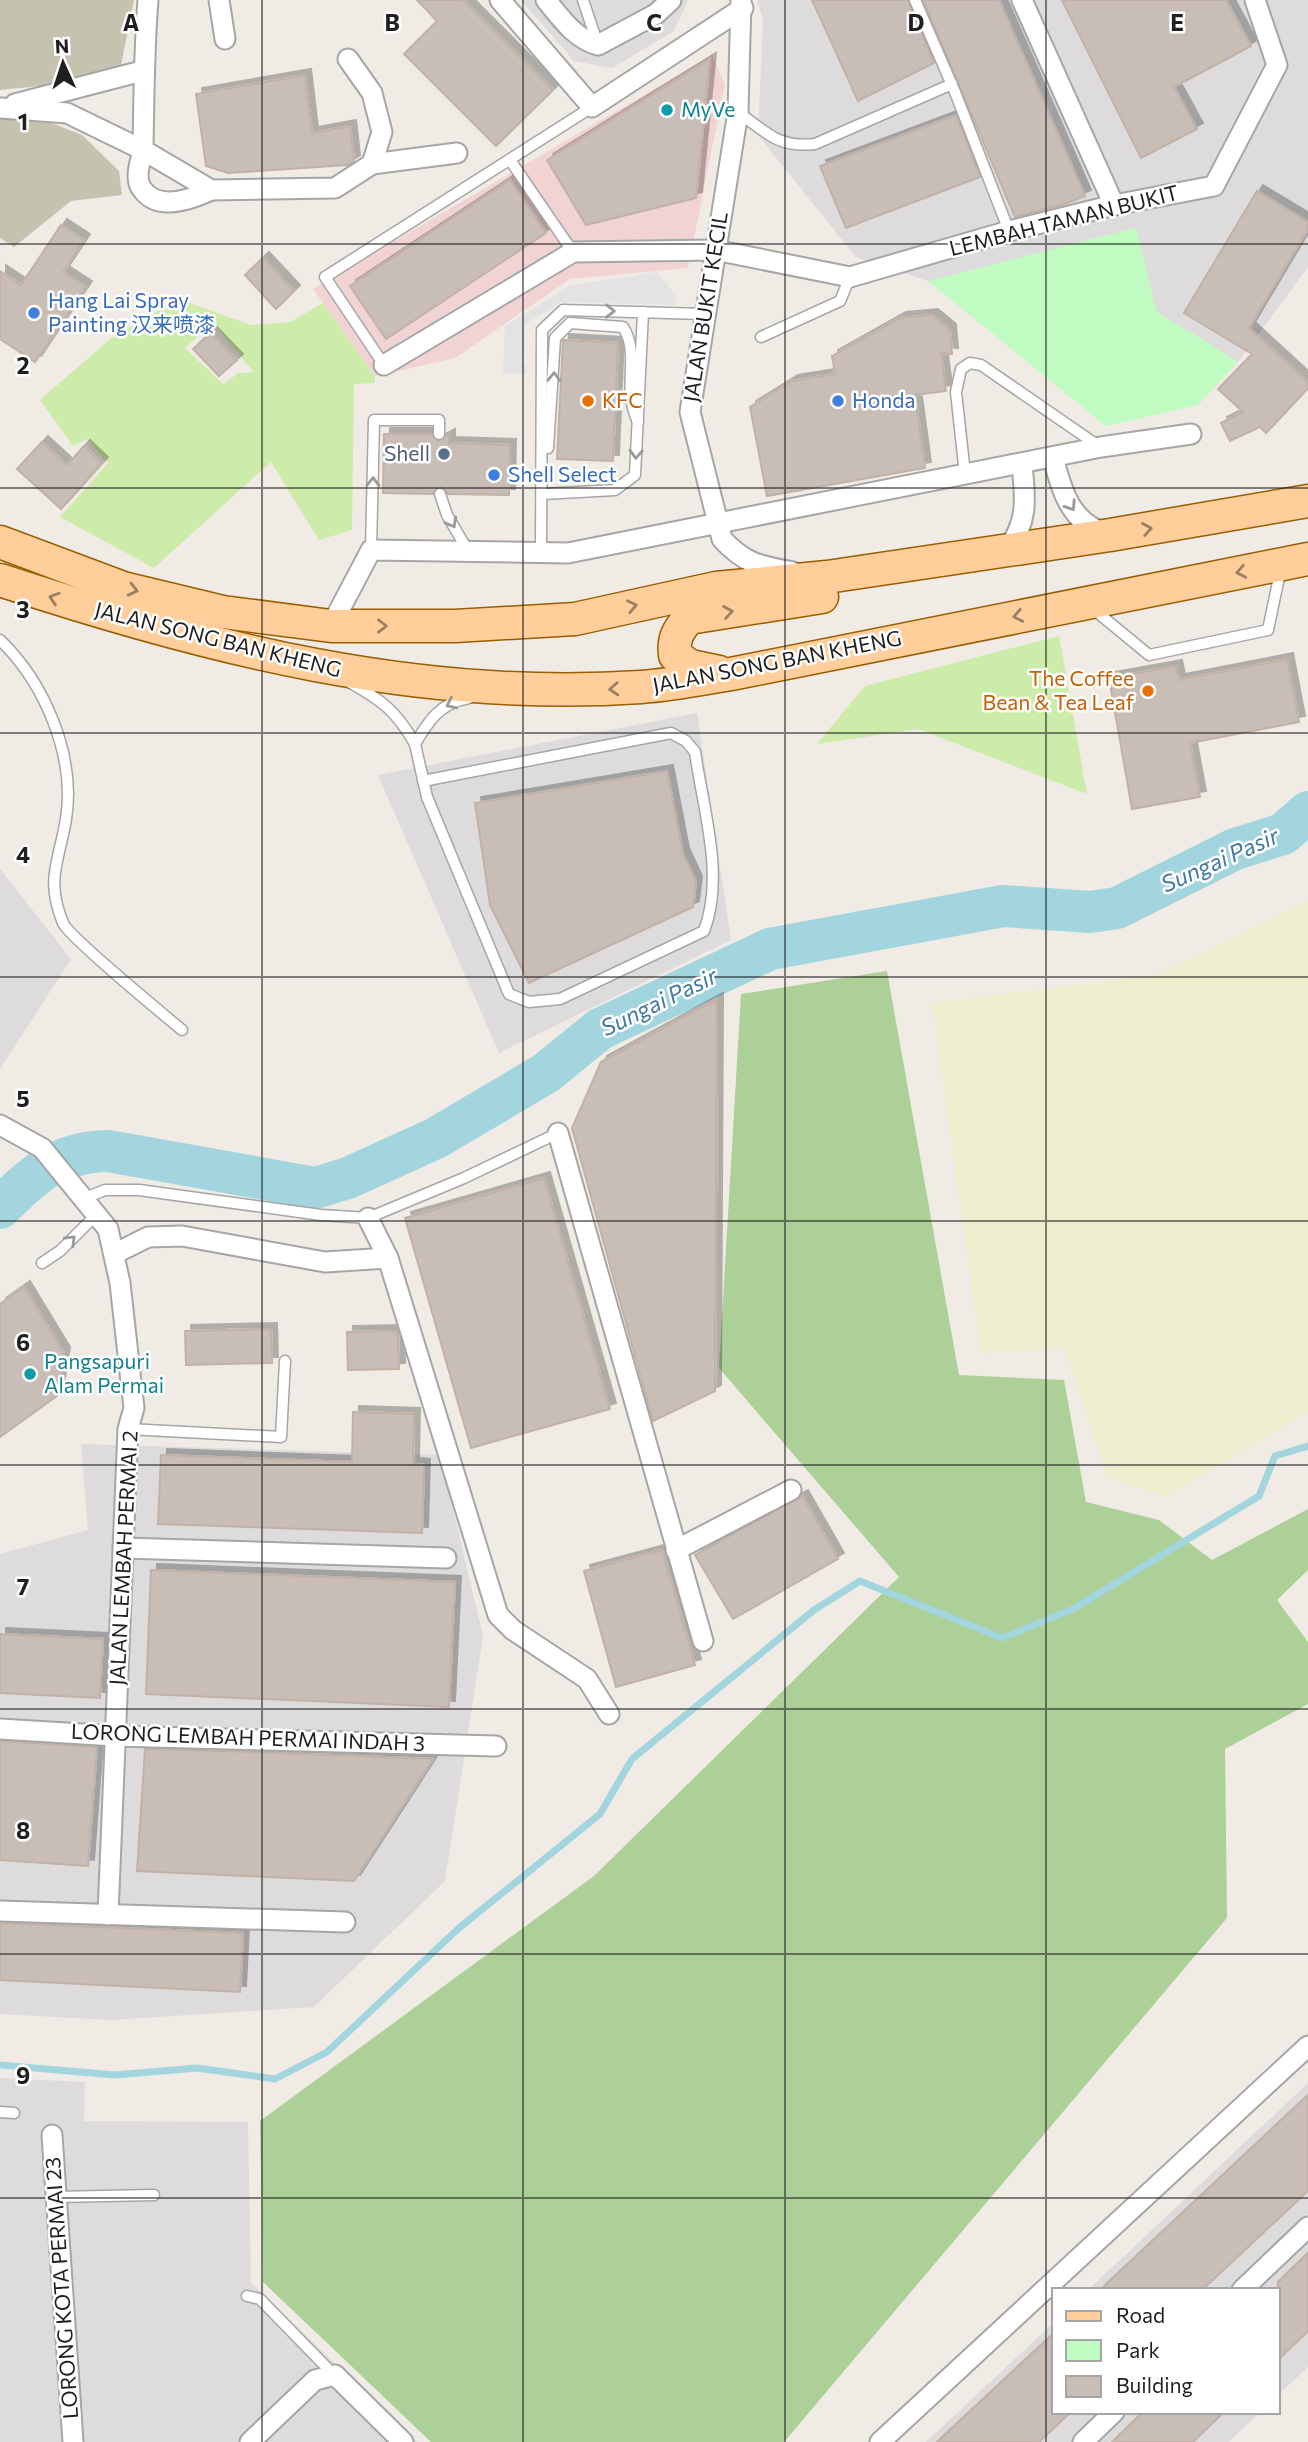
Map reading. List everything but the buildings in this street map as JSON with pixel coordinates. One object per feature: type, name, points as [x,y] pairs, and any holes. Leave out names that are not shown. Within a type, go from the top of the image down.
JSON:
[{"type":"main road","name":"JALAN SONG BAN KHENG","points":[[0,542],[123,588],[223,612],[331,626],[455,626],[575,618],[716,588],[827,577],[1110,535],[1308,501]]},
{"type":"main road","points":[[731,674],[690,666],[675,655],[673,643],[679,628],[689,618],[1005,568],[1032,559],[1047,543]]},
{"type":"main road","name":"JALAN SONG BAN KHENG","points":[[0,580],[135,624],[324,668],[394,679],[517,690],[645,687],[731,674],[1295,562]]},
{"type":"street","points":[[148,0],[142,71],[143,150],[137,178],[142,190],[162,202],[189,201],[211,190],[335,188],[372,164],[457,153]]},
{"type":"street","points":[[219,0],[226,39]]},
{"type":"street","points":[[500,0],[592,107],[742,4]]},
{"type":"street","points":[[546,0],[585,42],[598,46],[656,15],[671,0]]},
{"type":"street","points":[[1022,0],[1114,205]]},
{"type":"street","name":"LEMBAH TAMAN BUKIT","points":[[573,253],[715,250],[850,277],[1009,231],[1114,205],[1214,186],[1277,65],[1255,0]]},
{"type":"street","name":"JALAN BUKIT KECIL","points":[[742,4],[738,112],[690,412],[722,539],[735,554],[754,565],[827,577]]},
{"type":"street","points":[[348,59],[372,93],[382,132],[372,164]]},
{"type":"street","points":[[1,108],[142,71]]},
{"type":"street","points":[[1,108],[67,113],[143,150],[211,190]]},
{"type":"street","points":[[384,365],[573,253]]},
{"type":"street","points":[[331,626],[371,550],[568,553],[1101,447],[1191,434]]},
{"type":"street","points":[[1053,458],[1068,504],[1086,527],[1110,535]]},
{"type":"street","points":[[1008,549],[1021,530],[1024,517],[1026,502],[1022,464]]},
{"type":"street","name":"JALAN LEMBAH PERMAI 2","points":[[0,1125],[42,1148],[108,1229],[116,1253],[134,1408],[128,1429],[108,1915]]},
{"type":"street","points":[[558,1133],[703,1642]]},
{"type":"street","points":[[368,1218],[388,1258],[498,1615],[513,1630],[587,1679],[609,1714]]},
{"type":"street","points":[[116,1253],[148,1237],[182,1236],[326,1262],[388,1258]]},
{"type":"street","points":[[676,1550],[791,1490]]},
{"type":"street","points":[[123,1548],[446,1558]]},
{"type":"street","name":"LORONG LEMBAH PERMAI INDAH 3","points":[[0,1729],[115,1736],[496,1746]]},
{"type":"street","points":[[0,1911],[345,1922]]},
{"type":"street","points":[[880,2442],[1308,2046]]},
{"type":"street","name":"LORONG KOTA PERMAI 23","points":[[51,2135],[73,2442]]},
{"type":"street","points":[[1244,2288],[1308,2227]]},
{"type":"street","points":[[250,2442],[316,2379],[335,2375],[403,2442]]},
{"type":"street","points":[[1083,2442],[1112,2414]]},
{"type":"lane","points":[[583,0],[598,46]]},
{"type":"lane","points":[[915,0],[952,83],[1009,231]]},
{"type":"lane","points":[[738,112],[776,139],[793,146],[815,144],[952,83]]},
{"type":"lane","points":[[384,365],[325,277],[592,107]]},
{"type":"lane","points":[[510,160],[573,253]]},
{"type":"lane","points":[[761,337],[840,301],[850,277]]},
{"type":"lane","points":[[541,553],[542,330],[563,310],[704,314]]},
{"type":"lane","points":[[543,494],[615,490],[635,475],[643,312]]},
{"type":"lane","points":[[543,494],[553,406],[555,338],[560,330],[570,323],[623,327],[631,340],[629,404],[638,422]]},
{"type":"lane","points":[[965,474],[956,392],[961,369],[970,363],[981,365],[1101,447]]},
{"type":"lane","points":[[371,550],[374,420],[439,420],[439,435]]},
{"type":"lane","points":[[440,494],[447,515],[468,551]]},
{"type":"lane","points":[[1085,602],[1149,655],[1268,630],[1295,562]]},
{"type":"lane","points":[[0,640],[19,659],[51,716],[68,778],[66,817],[52,881],[64,926],[182,1030]]},
{"type":"lane","points":[[324,668],[382,701],[399,717],[415,744],[423,781],[509,994],[529,1002],[560,999],[704,931],[711,912],[714,882],[695,752],[679,737],[671,733],[423,781]]},
{"type":"lane","points":[[415,744],[430,717],[452,701],[517,690]]},
{"type":"lane","points":[[42,1263],[60,1251],[105,1190],[139,1190],[321,1215],[368,1218],[464,1178],[558,1133]]},
{"type":"lane","points":[[128,1429],[281,1437],[285,1360]]},
{"type":"lane","points":[[0,2112],[15,2113]]},
{"type":"lane","points":[[56,2197],[154,2195]]},
{"type":"lane","points":[[247,2296],[260,2299],[335,2375]]},
{"type":"shaded area","points":[[0,0],[134,0],[121,65],[51,85],[0,90]]},
{"type":"shaded area","points":[[521,0],[688,0],[674,31],[612,68],[574,61]]},
{"type":"shaded area","points":[[757,0],[1308,0],[1308,267],[1238,362],[1156,311],[1136,228],[928,281],[856,257],[758,135],[763,19]]},
{"type":"shaded area","points":[[712,55],[725,84],[688,268],[570,279],[455,358],[375,376],[313,289]]},
{"type":"shaded area","points":[[34,116],[82,135],[119,171],[122,195],[71,201],[14,247],[0,238],[0,119]]},
{"type":"shaded area","points":[[656,272],[677,296],[674,305],[562,302],[525,324],[523,365],[526,366],[527,374],[503,374],[505,326],[569,286]]},
{"type":"shaded area","points":[[697,713],[731,940],[499,1053],[378,775]]},
{"type":"shaded area","points":[[0,869],[71,959],[0,1069]]},
{"type":"shaded area","points":[[81,1444],[440,1455],[483,1636],[445,1881],[314,2007],[110,2020],[0,2014],[0,1554],[88,1530]]},
{"type":"shaded area","points":[[0,2078],[85,2082],[84,2121],[248,2122],[251,2283],[417,2442],[0,2442]]},
{"type":"shaded area","points":[[1308,2083],[1308,2367],[1280,2393],[1280,2288],[1090,2288]]},
{"type":"shaded area","points":[[1052,2324],[1052,2414],[1258,2414],[1229,2442],[926,2442]]},
{"type":"green space","points":[[1136,228],[1156,311],[1238,362],[1198,405],[1106,426],[928,281]]},
{"type":"green space","points":[[178,299],[251,325],[290,322],[323,303],[375,376],[375,383],[354,384],[352,530],[319,540],[271,462],[154,568],[60,517],[108,463],[87,439],[73,446],[40,400],[109,340]],"holes":[[[213,323],[253,371],[239,373],[223,384],[185,348]]]},
{"type":"green space","points":[[1059,636],[1087,794],[918,729],[817,744],[865,686]]},
{"type":"green space","points":[[1308,901],[1308,1412],[1165,1497],[1107,1476],[1065,1348],[981,1354],[932,1003],[1156,975]]},
{"type":"green space","points":[[887,971],[959,1375],[1064,1380],[1086,1502],[1159,1520],[1212,1560],[1308,1509],[1308,1570],[1277,1600],[1308,1642],[1308,1704],[1225,1749],[1227,1918],[784,2442],[431,2442],[263,2282],[260,2121],[594,1876],[899,1577],[719,1368],[741,994]]},
{"type":"waterway","name":"Sungai Pasir","points":[[0,1208],[47,1168],[90,1152],[108,1151],[315,1188],[348,1178],[436,1138],[546,1073],[600,1029],[770,949],[1003,906],[1090,912],[1117,908],[1235,849],[1283,834],[1308,812]]},
{"type":"waterway","points":[[0,2065],[115,2075],[197,2068],[275,2079],[327,2052],[459,1928],[600,1814],[632,1759],[814,1610],[860,1581],[1002,1638],[1073,1609],[1259,1496],[1275,1456],[1308,1446]]},
{"type":"place","name":"MyVe","points":[[667,110]]},
{"type":"place","name":"Hang Lai Spray Painting 汉来喷漆","points":[[34,313]]},
{"type":"place","name":"KFC","points":[[588,401]]},
{"type":"place","name":"Honda","points":[[838,401]]},
{"type":"place","name":"Shell","points":[[444,454]]},
{"type":"place","name":"Shell Select","points":[[494,475]]},
{"type":"place","name":"The Coffee Bean & Tea Leaf","points":[[1148,691]]},
{"type":"place","name":"Pangsapuri Alam Permai","points":[[30,1374]]}]
